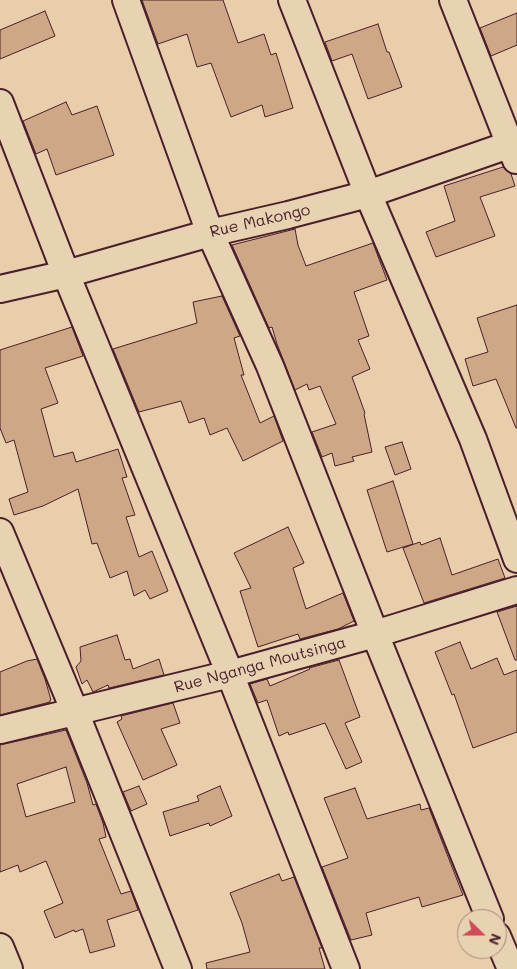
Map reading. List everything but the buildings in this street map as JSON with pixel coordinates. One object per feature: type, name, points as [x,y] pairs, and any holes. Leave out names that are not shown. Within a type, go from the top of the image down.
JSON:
[{"type":"street","points":[[126,0],[210,233],[270,366],[486,909]]},
{"type":"street","points":[[292,0],[368,194],[473,438],[517,560]]},
{"type":"street","points":[[453,0],[515,150]]},
{"type":"street","points":[[0,103],[66,274],[230,674],[346,969]]},
{"type":"street","name":"Rue Makongo","points":[[0,289],[66,274],[210,233],[368,194],[515,150]]},
{"type":"street","points":[[0,532],[75,712],[178,969]]},
{"type":"street","name":"Rue Nganga Moutsinga","points":[[0,730],[230,674],[375,634],[517,590]]},
{"type":"street","points":[[0,947],[9,969]]}]
